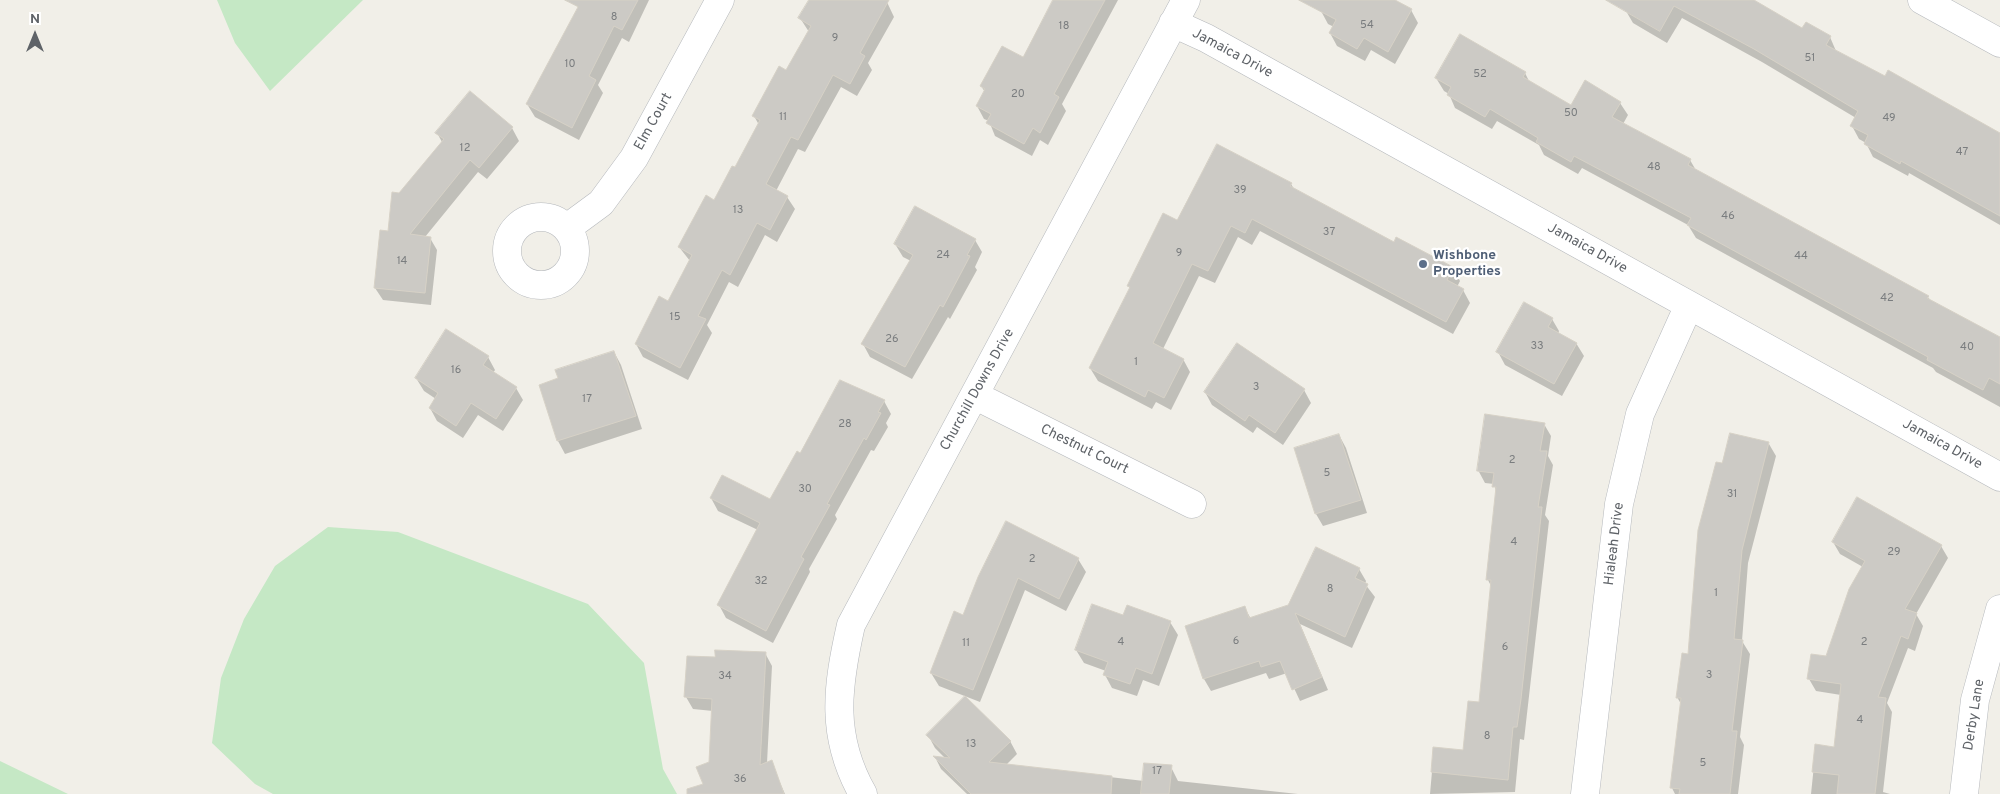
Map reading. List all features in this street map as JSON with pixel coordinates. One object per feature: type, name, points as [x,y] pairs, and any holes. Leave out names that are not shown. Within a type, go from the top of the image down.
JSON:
[{"type":"street","name":"Elm Court","points":[[567,228],[601,203],[634,158],[720,0]]},
{"type":"street","points":[[1922,0],[2000,43]]},
{"type":"street","name":"Jamaica Drive","points":[[1180,11],[1206,38],[2000,477]]},
{"type":"street","name":"Churchill Downs Drive","points":[[863,794],[852,775],[840,730],[840,676],[851,625],[875,576],[976,396],[1180,11]]},
{"type":"street","name":"Hialeah Drive","points":[[1585,794],[1619,504],[1640,414],[1689,305]]},
{"type":"street","name":"Chestnut Court","points":[[976,396],[1192,504]]},
{"type":"street","name":"Derby Lane","points":[[1964,794],[1974,700],[2000,609]]},
{"type":"green space","points":[[217,0],[363,0],[270,91],[235,43]]},
{"type":"green space","points":[[328,527],[398,532],[588,604],[644,663],[663,769],[677,794],[273,794],[255,784],[212,743],[221,678],[244,619],[275,566]]},
{"type":"green space","points":[[0,761],[68,794],[0,794]]},
{"type":"building","points":[[565,0],[638,0],[622,30],[614,26],[589,76],[596,80],[572,128],[526,104],[578,7]]},
{"type":"building","points":[[809,0],[889,0],[860,53],[865,56],[850,84],[833,75],[798,140],[791,137],[766,184],[788,196],[770,230],[757,223],[730,275],[722,270],[698,316],[706,319],[680,368],[635,344],[659,296],[668,301],[692,255],[678,247],[706,195],[714,200],[732,166],[735,167],[760,120],[752,116],[779,66],[786,70],[811,26],[798,18]]},
{"type":"building","points":[[1053,0],[1105,0],[1054,94],[1059,97],[1040,133],[1033,128],[1024,144],[986,123],[991,114],[976,106],[985,89],[980,86],[1002,46],[1023,57]]},
{"type":"building","points":[[1299,0],[1395,0],[1412,9],[1388,52],[1364,38],[1357,49],[1329,33],[1336,20]]},
{"type":"building","points":[[1606,0],[1754,0],[1802,28],[1806,22],[1831,36],[1826,45],[1885,76],[1888,70],[2000,133],[2000,216],[1901,161],[1900,164],[1864,144],[1868,135],[1850,126],[1858,111],[1754,49],[1674,6],[1660,31]]},
{"type":"building","points":[[1460,34],[1526,72],[1523,77],[1571,105],[1585,80],[1621,102],[1612,117],[1691,159],[1688,165],[1929,296],[1927,298],[2000,337],[2000,384],[1989,378],[1983,390],[1927,360],[1928,357],[1687,225],[1691,218],[1574,156],[1571,162],[1536,142],[1538,138],[1490,109],[1485,117],[1447,95],[1451,87],[1435,78]]},
{"type":"building","points":[[470,91],[513,127],[479,168],[470,160],[410,234],[431,237],[425,293],[374,288],[380,230],[388,231],[392,192],[399,193],[444,139],[435,133]]},
{"type":"building","points":[[1217,144],[1292,183],[1290,186],[1394,242],[1396,237],[1453,267],[1447,280],[1464,289],[1446,322],[1252,219],[1245,233],[1231,226],[1208,271],[1192,264],[1153,343],[1184,359],[1164,398],[1148,390],[1145,397],[1089,368],[1130,287],[1127,286],[1163,213],[1177,220]]},
{"type":"building","points":[[915,206],[976,239],[967,255],[970,256],[943,307],[940,305],[905,367],[861,344],[913,255],[894,244]]},
{"type":"building","points":[[1524,302],[1553,318],[1548,327],[1577,343],[1554,384],[1496,352]]},
{"type":"building","points":[[446,329],[489,356],[483,365],[517,387],[496,419],[471,403],[456,426],[429,408],[438,393],[415,378]]},
{"type":"building","points":[[1237,343],[1305,389],[1275,433],[1249,415],[1245,421],[1204,392]]},
{"type":"building","points":[[614,351],[636,416],[557,441],[539,385],[558,378],[555,370]]},
{"type":"building","points":[[840,380],[885,400],[878,412],[881,413],[866,440],[864,438],[827,504],[830,505],[801,557],[804,559],[766,631],[717,605],[760,523],[710,498],[722,475],[770,499],[797,451],[800,453]]},
{"type":"building","points":[[1485,414],[1545,423],[1540,451],[1547,451],[1538,507],[1542,507],[1521,699],[1517,727],[1513,727],[1508,780],[1431,772],[1433,747],[1463,750],[1468,701],[1479,702],[1491,580],[1486,580],[1496,487],[1492,487],[1494,473],[1477,471]]},
{"type":"building","points":[[1730,433],[1769,442],[1742,550],[1734,639],[1743,640],[1732,731],[1737,731],[1730,794],[1679,794],[1680,789],[1670,788],[1681,698],[1676,698],[1682,653],[1688,654],[1698,530],[1716,462],[1722,463]]},
{"type":"building","points":[[1339,434],[1361,500],[1315,514],[1294,448]]},
{"type":"building","points":[[1857,497],[1942,545],[1905,609],[1917,613],[1908,639],[1901,636],[1878,697],[1886,698],[1875,794],[1837,794],[1839,775],[1812,772],[1815,744],[1834,747],[1841,684],[1807,679],[1811,654],[1826,656],[1849,589],[1865,561],[1832,542]]},
{"type":"building","points":[[1006,521],[1079,558],[1059,599],[1018,578],[973,690],[930,673],[954,611],[963,615],[978,577]]},
{"type":"building","points":[[1316,547],[1360,568],[1355,578],[1368,584],[1345,637],[1295,613],[1322,677],[1292,690],[1280,661],[1261,667],[1259,661],[1203,679],[1185,626],[1245,606],[1249,618],[1288,605]]},
{"type":"building","points":[[1092,604],[1123,615],[1127,605],[1171,621],[1152,674],[1136,668],[1130,684],[1103,675],[1108,662],[1075,650]]},
{"type":"building","points":[[715,650],[766,652],[760,765],[772,760],[784,794],[687,794],[687,789],[703,784],[696,767],[709,762],[712,699],[684,697],[687,656],[715,657]]},
{"type":"building","points":[[965,696],[1011,741],[989,762],[1112,776],[1111,794],[971,794],[933,756],[950,758],[926,735]]},
{"type":"building","points":[[1144,763],[1172,765],[1169,794],[1141,794]]},
{"type":"place","name":"Wishbone Properties","points":[[1423,264]]}]
